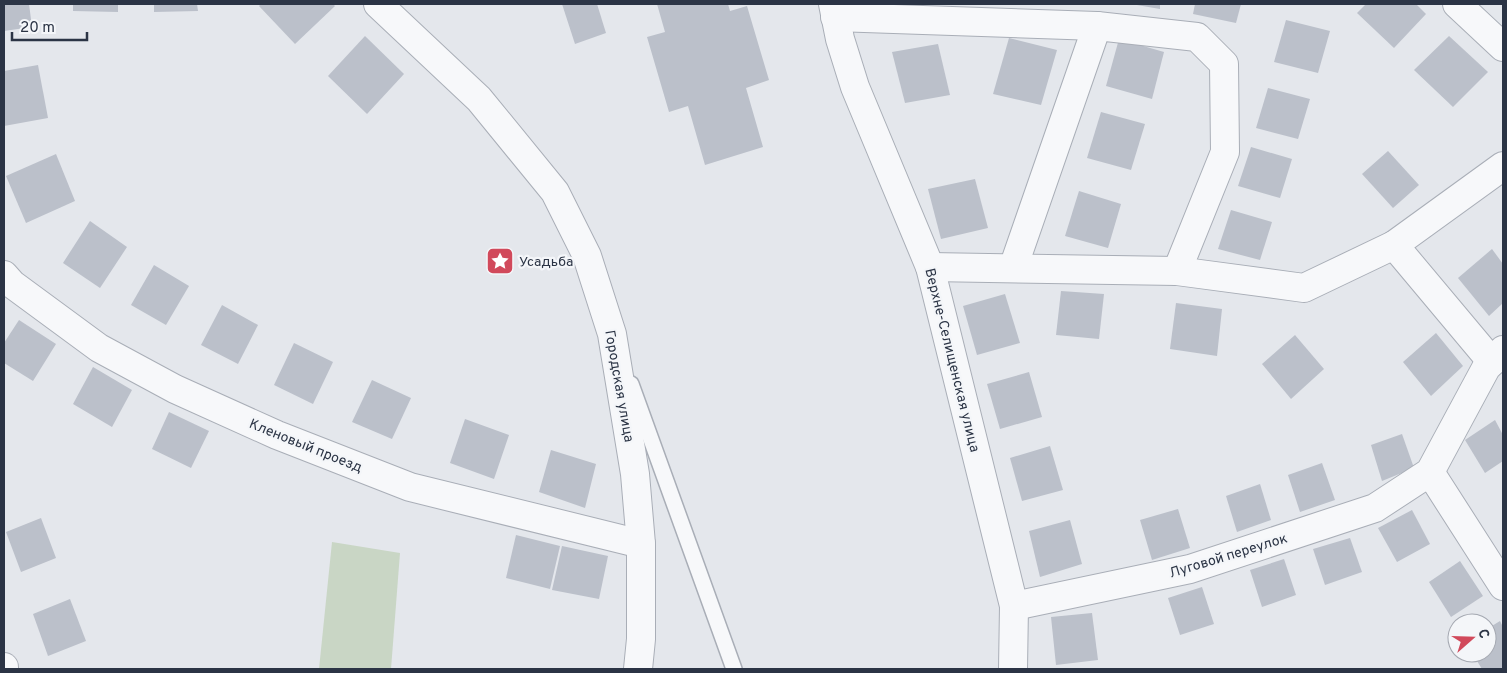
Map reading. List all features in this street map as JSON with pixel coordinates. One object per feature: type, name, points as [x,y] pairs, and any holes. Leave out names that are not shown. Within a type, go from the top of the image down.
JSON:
[{"type":"street","name":"Городская улица","points":[[378,4],[480,99],[554,192],[587,256],[612,334],[635,474],[641,544],[641,639],[638,669]]},
{"type":"street","points":[[1457,4],[1503,47]]},
{"type":"street","points":[[834,11],[1097,26],[1197,38],[1224,64],[1225,152],[1177,270]]},
{"type":"street","name":"Верхне-Селищенская улица","points":[[834,11],[855,87],[930,267],[1014,606],[1013,669]]},
{"type":"street","points":[[1013,268],[1097,26]]},
{"type":"street","points":[[930,267],[1177,270],[1304,288],[1394,245],[1503,166]]},
{"type":"street","points":[[1394,245],[1498,356],[1486,368],[1430,472],[1503,586]]},
{"type":"street","name":"Кленовый проезд","points":[[4,275],[12,284],[99,348],[175,389],[276,435],[410,487],[641,544]]},
{"type":"street","name":"Луговой переулок","points":[[1014,606],[1190,569],[1375,508],[1430,472]]},
{"type":"lane","points":[[612,334],[734,669]]},
{"type":"green space","points":[[332,542],[400,553],[391,669],[319,669]]},
{"type":"building","points":[[4,4],[29,4],[32,27],[4,31]]},
{"type":"building","points":[[73,4],[118,4],[118,12],[73,11]]},
{"type":"building","points":[[154,4],[197,4],[198,11],[154,12]]},
{"type":"building","points":[[261,4],[333,4],[335,6],[295,44],[259,6]]},
{"type":"building","points":[[562,4],[597,4],[606,33],[575,44]]},
{"type":"building","points":[[657,4],[728,4],[730,11],[747,6],[769,80],[746,88],[763,147],[705,165],[688,106],[669,112],[647,37],[665,32]]},
{"type":"building","points":[[1131,4],[1160,4],[1160,9]]},
{"type":"building","points":[[1195,4],[1241,4],[1236,23],[1193,14]]},
{"type":"building","points":[[1366,4],[1416,4],[1426,14],[1394,48],[1357,13]]},
{"type":"building","points":[[1286,20],[1330,31],[1318,73],[1274,62]]},
{"type":"building","points":[[365,36],[404,74],[367,114],[328,76]]},
{"type":"building","points":[[1449,36],[1488,72],[1453,107],[1414,70]]},
{"type":"building","points":[[1009,38],[1057,50],[1041,105],[993,94]]},
{"type":"building","points":[[1119,39],[1164,52],[1152,99],[1106,86]]},
{"type":"building","points":[[938,44],[950,95],[905,103],[892,52]]},
{"type":"building","points":[[38,65],[48,118],[4,126],[4,71]]},
{"type":"building","points":[[1268,88],[1310,99],[1298,139],[1256,128]]},
{"type":"building","points":[[1101,112],[1145,124],[1131,170],[1087,158]]},
{"type":"building","points":[[1251,147],[1292,159],[1280,198],[1238,186]]},
{"type":"building","points":[[1388,151],[1419,185],[1393,208],[1362,174]]},
{"type":"building","points":[[56,154],[75,201],[26,223],[6,176]]},
{"type":"building","points":[[975,179],[988,228],[941,239],[928,189]]},
{"type":"building","points":[[1079,191],[1121,204],[1108,248],[1065,236]]},
{"type":"building","points":[[1231,210],[1272,222],[1260,260],[1218,249]]},
{"type":"building","points":[[90,221],[127,247],[100,288],[63,263]]},
{"type":"building","points":[[1492,249],[1503,264],[1503,303],[1489,316],[1458,278]]},
{"type":"building","points":[[154,265],[189,286],[166,325],[131,305]]},
{"type":"building","points":[[1061,291],[1104,294],[1099,339],[1056,335]]},
{"type":"building","points":[[1005,294],[1020,343],[977,355],[963,306]]},
{"type":"building","points":[[1176,303],[1222,309],[1217,356],[1170,349]]},
{"type":"building","points":[[222,305],[258,325],[238,364],[201,345]]},
{"type":"building","points":[[19,320],[56,344],[33,381],[4,363],[4,343]]},
{"type":"building","points":[[1436,333],[1463,366],[1431,396],[1403,362]]},
{"type":"building","points":[[1295,335],[1324,369],[1291,399],[1262,364]]},
{"type":"building","points":[[294,343],[333,362],[313,404],[274,385]]},
{"type":"building","points":[[93,367],[132,390],[112,427],[73,404]]},
{"type":"building","points":[[1029,372],[1042,417],[1000,429],[987,384]]},
{"type":"building","points":[[372,380],[411,398],[392,439],[352,422]]},
{"type":"building","points":[[169,412],[209,431],[191,468],[152,449]]},
{"type":"building","points":[[465,419],[509,435],[494,479],[450,463]]},
{"type":"building","points":[[1495,420],[1503,435],[1503,461],[1485,473],[1465,440]]},
{"type":"building","points":[[1402,434],[1414,468],[1382,481],[1371,445]]},
{"type":"building","points":[[1050,446],[1063,490],[1022,501],[1010,458]]},
{"type":"building","points":[[551,450],[596,464],[585,508],[539,492]]},
{"type":"building","points":[[1322,463],[1335,500],[1300,512],[1288,475]]},
{"type":"building","points":[[1260,484],[1271,520],[1237,532],[1226,496]]},
{"type":"building","points":[[1178,509],[1190,548],[1152,560],[1140,520]]},
{"type":"building","points":[[1412,510],[1430,544],[1397,562],[1378,528]]},
{"type":"building","points":[[41,518],[56,558],[21,572],[6,532]]},
{"type":"building","points":[[1070,520],[1082,564],[1040,577],[1029,531]]},
{"type":"building","points":[[516,535],[560,546],[550,589],[506,578]]},
{"type":"building","points":[[1350,538],[1362,572],[1325,585],[1313,549]]},
{"type":"building","points":[[562,546],[608,556],[599,599],[552,590]]},
{"type":"building","points":[[1284,559],[1296,595],[1262,607],[1250,570]]},
{"type":"building","points":[[1460,561],[1483,596],[1457,613],[1448,613],[1429,582]]},
{"type":"building","points":[[1202,587],[1214,624],[1180,635],[1168,598]]},
{"type":"building","points":[[70,599],[86,641],[48,656],[33,614]]},
{"type":"building","points":[[1092,613],[1098,660],[1056,665],[1051,617]]},
{"type":"building","points":[[1500,621],[1503,627],[1503,669],[1482,669],[1478,663],[1497,663],[1497,623]]},
{"type":"place","name":"Усадьба","points":[[500,261]]}]
